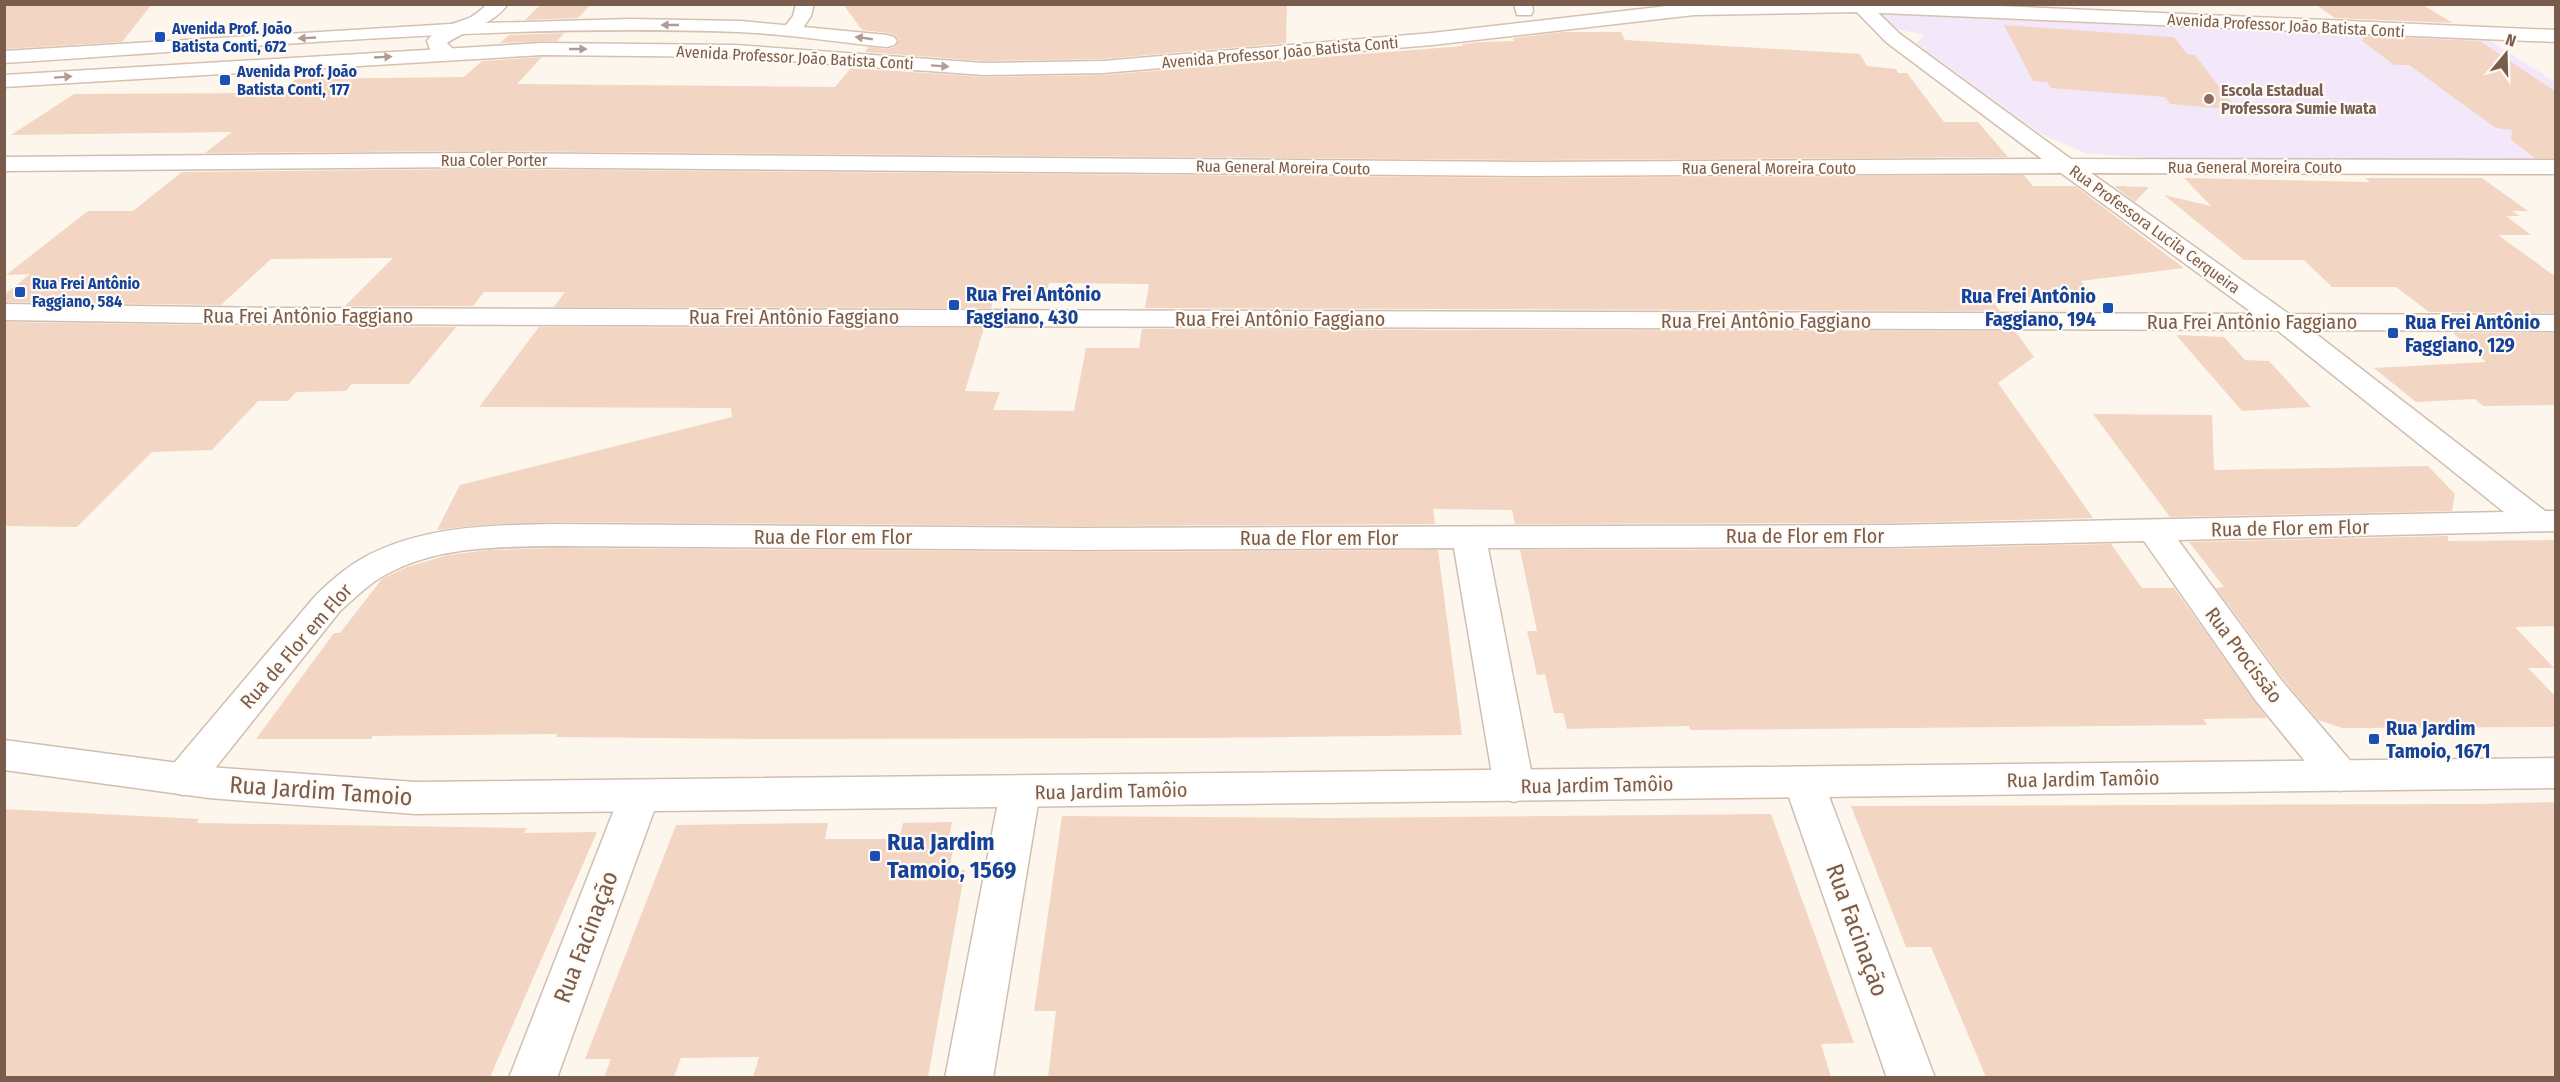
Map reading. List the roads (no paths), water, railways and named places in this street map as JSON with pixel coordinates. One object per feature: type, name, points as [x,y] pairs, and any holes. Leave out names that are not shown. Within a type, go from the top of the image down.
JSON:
[{"type":"street","points":[[454,29],[437,41],[438,48],[457,53],[486,42],[491,34],[485,24],[499,4]]},
{"type":"street","points":[[741,52],[774,41],[792,30],[802,16],[805,4]]},
{"type":"street","points":[[1492,13],[1523,8],[1592,4]]},
{"type":"street","name":"Avenida Professor João Batista Conti","points":[[2176,4],[2556,22]]},
{"type":"street","name":"Avenida Professor João Batista Conti","points":[[4,81],[542,49],[741,52],[984,69],[1102,67],[1432,39],[1694,9],[1761,6],[1858,5],[2556,36]]},
{"type":"street","name":"Rua Professora Lucila Cerqueira","points":[[1858,5],[1903,45],[1998,117],[2283,322],[2546,521]]},
{"type":"street","name":"Avenida Professor João Batista Conti","points":[[1005,50],[1101,49],[1211,42],[1427,21]]},
{"type":"street","name":"Avenida Professor João Batista Conti","points":[[4,57],[454,29],[485,24],[722,26],[792,30],[909,43]]},
{"type":"street","name":"Rua Coler Porter","points":[[4,164],[483,160],[983,165]]},
{"type":"street","name":"Rua General Moreira Couto","points":[[983,165],[1531,169],[2068,166],[2556,167]]},
{"type":"street","name":"Rua Frei Antônio Faggiano","points":[[4,312],[287,316],[2556,323]]},
{"type":"street","name":"Rua de Flor em Flor","points":[[183,780],[328,603],[352,581],[375,566],[417,549],[454,540],[496,536],[555,535],[1081,539],[1892,536],[2546,521]]},
{"type":"street","name":"Rua Procissão","points":[[2153,530],[2270,691],[2340,776]]},
{"type":"street","points":[[1469,537],[1514,786]]},
{"type":"street","name":"Rua Jardim Tamoio","points":[[4,755],[74,767],[305,792],[415,798],[639,797]]},
{"type":"street","name":"Rua Jardim Tamôio","points":[[639,797],[2556,773]]},
{"type":"street","name":"Rua Facinação","points":[[1804,783],[1911,1077]]},
{"type":"street","points":[[969,1077],[1020,792]]},
{"type":"street","name":"Rua Facinação","points":[[533,1077],[639,797]]},
{"type":"place","name":"Avenida Prof. João Batista Conti, 672","points":[[160,37]]},
{"type":"place","name":"Avenida Prof. João Batista Conti, 177","points":[[225,80]]},
{"type":"place","name":"Escola Estadual Professora Sumie Iwata","points":[[2209,99]]},
{"type":"place","name":"Rua Frei Antônio Faggiano, 584","points":[[20,292]]},
{"type":"place","name":"Rua Frei Antônio Faggiano, 430","points":[[954,305]]},
{"type":"place","name":"Rua Frei Antônio Faggiano, 194","points":[[2108,308]]},
{"type":"place","name":"Rua Frei Antônio Faggiano, 129","points":[[2393,333]]},
{"type":"place","name":"Rua Jardim Tamoio, 1671","points":[[2374,739]]},
{"type":"place","name":"Rua Jardim Tamoio, 1569","points":[[875,856]]}]
